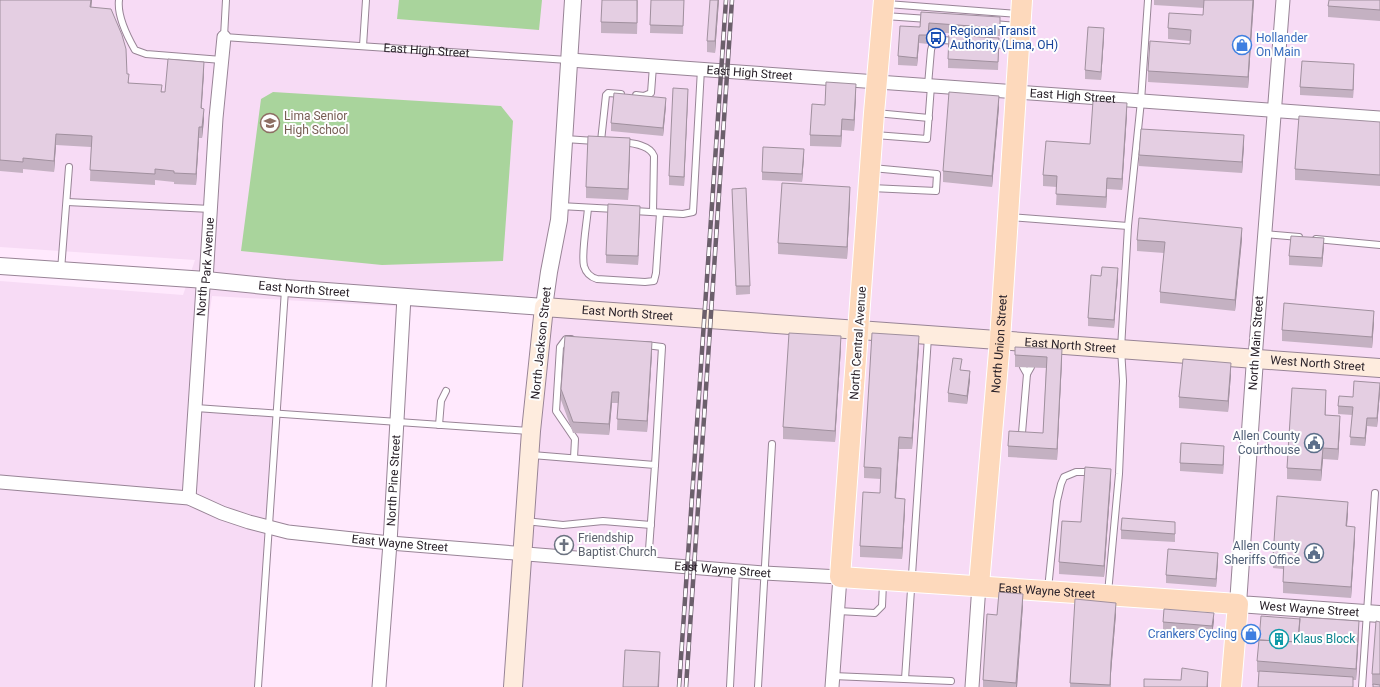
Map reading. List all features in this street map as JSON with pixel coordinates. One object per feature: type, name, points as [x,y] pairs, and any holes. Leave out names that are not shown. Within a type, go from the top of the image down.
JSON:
[{"type":"main road","name":"North Central Avenue","points":[[840,577],[883,7]]},
{"type":"main road","name":"North Union Street","points":[[979,585],[1000,340],[1021,13]]},
{"type":"main road","name":"East North Street","points":[[544,307],[1000,340],[1028,346],[1121,349],[1255,359]]},
{"type":"main road","name":"North Jackson Street","points":[[513,687],[529,455],[544,307]]},
{"type":"main road","name":"West North Street","points":[[1255,359],[1380,368]]},
{"type":"main road","name":"East Wayne Street","points":[[840,577],[979,585],[1238,604]]},
{"type":"main road","name":"North Main Street","points":[[1231,687],[1238,604]]},
{"type":"street","name":"North Jackson Street","points":[[544,307],[559,220],[573,0]]},
{"type":"street","name":"North Main Street","points":[[1238,604],[1255,359],[1283,0]]},
{"type":"street","name":"North Park Avenue","points":[[189,498],[203,287],[206,280],[216,118],[224,37]]},
{"type":"street","name":"East High Street","points":[[570,60],[1380,118]]},
{"type":"street","name":"East North Street","points":[[0,266],[206,280],[285,288],[544,307]]},
{"type":"street","name":"North Pine Street","points":[[379,687],[390,543],[404,297]]},
{"type":"street","name":"East Wayne Street","points":[[0,482],[189,498],[222,513],[288,532],[390,543],[522,554],[764,573],[840,577]]},
{"type":"street","name":"North Central Avenue","points":[[832,681],[840,577]]},
{"type":"street","name":"North Union Street","points":[[972,687],[979,585]]},
{"type":"street","name":"West Wayne Street","points":[[1238,604],[1374,613]]},
{"type":"lane","points":[[118,0],[121,18],[135,50],[146,54],[222,60]]},
{"type":"lane","points":[[224,37],[226,0]]},
{"type":"lane","points":[[363,46],[366,0]]},
{"type":"lane","points":[[1108,594],[1119,474],[1123,381],[1121,349],[1128,226],[1141,101],[1148,0]]},
{"type":"lane","points":[[883,7],[1021,13]]},
{"type":"lane","points":[[883,7],[936,20]]},
{"type":"lane","points":[[984,23],[1021,13]]},
{"type":"lane","name":"East High Street","points":[[224,37],[570,60]]},
{"type":"lane","points":[[873,135],[927,139],[931,50],[933,43],[942,40],[963,42]]},
{"type":"lane","points":[[985,44],[1019,46]]},
{"type":"lane","points":[[607,141],[606,95],[608,93],[614,93],[644,96],[651,93],[653,66]]},
{"type":"lane","points":[[560,206],[683,214],[693,212],[701,69]]},
{"type":"lane","points":[[874,113],[928,118]]},
{"type":"lane","points":[[565,139],[607,141],[640,146],[652,152],[654,156],[656,212],[656,273],[654,281],[645,282],[597,279],[591,277],[584,266],[588,208]]},
{"type":"lane","points":[[61,270],[69,167]]},
{"type":"lane","points":[[869,188],[936,191],[937,174],[871,168]]},
{"type":"lane","points":[[67,202],[210,209]]},
{"type":"lane","points":[[1008,217],[1128,226]]},
{"type":"lane","points":[[1265,234],[1303,237]]},
{"type":"lane","points":[[1311,238],[1380,245]]},
{"type":"lane","points":[[258,687],[285,288]]},
{"type":"lane","points":[[905,679],[928,335]]},
{"type":"lane","points":[[574,340],[566,339],[560,347],[556,411],[574,439],[574,458]]},
{"type":"lane","points":[[638,345],[662,346],[648,564]]},
{"type":"lane","points":[[1023,367],[1027,374]]},
{"type":"lane","points":[[1022,433],[1027,374],[1031,368]]},
{"type":"lane","points":[[439,425],[441,401],[446,391]]},
{"type":"lane","points":[[196,408],[531,431]]},
{"type":"lane","points":[[758,687],[772,444]]},
{"type":"lane","points":[[529,455],[655,465]]},
{"type":"lane","points":[[1048,590],[1057,501],[1061,484],[1064,477],[1076,472],[1098,473]]},
{"type":"lane","points":[[1112,474],[1119,474]]},
{"type":"lane","points":[[1362,687],[1374,613],[1375,493]]},
{"type":"lane","points":[[524,521],[563,525],[603,521],[651,525]]},
{"type":"lane","points":[[730,687],[736,570]]},
{"type":"lane","points":[[838,610],[874,613],[882,606],[883,579]]},
{"type":"lane","points":[[832,681],[905,679],[951,681]]},
{"type":"shaded area","points":[[0,0],[1380,0],[1380,687],[513,687],[544,307],[479,311],[212,296],[196,408],[276,414],[258,687],[0,687],[0,281],[183,295],[195,260],[0,247]]},
{"type":"green space","points":[[399,0],[542,0],[539,30],[397,19]]},
{"type":"green space","points":[[273,92],[501,106],[513,121],[503,261],[382,265],[241,251],[261,99]]},
{"type":"building","points":[[0,0],[91,0],[90,7],[111,9],[126,49],[127,74],[129,74],[128,83],[162,85],[161,92],[165,92],[168,59],[204,62],[201,108],[204,109],[202,127],[199,127],[196,174],[174,173],[174,171],[155,169],[155,174],[90,170],[92,136],[56,134],[54,161],[23,158],[23,162],[0,160]]},
{"type":"building","points":[[602,0],[637,0],[637,23],[601,22]]},
{"type":"building","points":[[651,0],[684,0],[683,26],[650,25]]},
{"type":"building","points":[[710,0],[718,0],[715,41],[707,41]]},
{"type":"building","points":[[1204,0],[1253,0],[1248,77],[1148,71],[1150,41],[1190,44],[1191,30],[1168,28],[1169,13],[1203,15]]},
{"type":"building","points":[[1329,0],[1380,0],[1380,10],[1328,6]]},
{"type":"building","points":[[921,12],[1000,17],[1000,28],[929,23],[928,35],[919,35],[917,58],[898,56],[900,26],[920,27]]},
{"type":"building","points":[[1088,27],[1104,28],[1101,72],[1085,70]]},
{"type":"building","points":[[949,35],[999,38],[998,62],[948,59]]},
{"type":"building","points":[[1302,61],[1354,64],[1353,90],[1300,87]]},
{"type":"building","points":[[826,82],[856,84],[854,120],[842,119],[841,136],[810,135],[812,104],[825,105]]},
{"type":"building","points":[[673,88],[688,89],[684,177],[669,176]]},
{"type":"building","points":[[949,92],[999,96],[992,176],[943,171]]},
{"type":"building","points":[[614,93],[666,98],[663,128],[611,123]]},
{"type":"building","points":[[1093,101],[1127,103],[1122,179],[1107,178],[1106,197],[1056,194],[1057,176],[1043,175],[1046,141],[1090,144]]},
{"type":"building","points":[[1299,116],[1380,122],[1380,175],[1295,169]]},
{"type":"building","points":[[1141,129],[1244,135],[1242,162],[1139,155]]},
{"type":"building","points":[[588,136],[630,138],[628,189],[586,187]]},
{"type":"building","points":[[763,147],[804,149],[802,174],[762,172]]},
{"type":"building","points":[[782,183],[850,187],[847,247],[778,243]]},
{"type":"building","points":[[746,188],[750,286],[736,286],[732,189]]},
{"type":"building","points":[[608,204],[640,206],[638,256],[606,255]]},
{"type":"building","points":[[1139,218],[1242,228],[1235,300],[1160,292],[1165,242],[1137,240]]},
{"type":"building","points":[[1291,236],[1324,238],[1322,258],[1289,256]]},
{"type":"building","points":[[1102,267],[1118,268],[1114,320],[1088,318],[1091,275],[1101,276]]},
{"type":"building","points":[[1284,303],[1374,311],[1372,337],[1282,330]]},
{"type":"building","points":[[789,333],[841,336],[835,431],[783,427]]},
{"type":"building","points":[[872,333],[919,336],[912,438],[899,437],[895,498],[905,499],[902,548],[860,546],[863,492],[880,493],[881,468],[864,467]]},
{"type":"building","points":[[565,336],[652,342],[647,421],[617,419],[619,392],[612,392],[609,424],[573,422],[561,389]]},
{"type":"building","points":[[1015,347],[1062,349],[1057,449],[1008,446],[1009,431],[1043,433],[1047,357],[1015,355]]},
{"type":"building","points":[[953,358],[962,359],[960,370],[970,371],[967,396],[948,393]]},
{"type":"building","points":[[1183,359],[1231,363],[1228,401],[1179,397]]},
{"type":"building","points":[[1354,381],[1380,383],[1377,418],[1367,418],[1365,438],[1350,437],[1353,407],[1338,406],[1339,396],[1353,397]]},
{"type":"building","name":"Allen County Courthouse","points":[[1292,388],[1326,390],[1325,415],[1340,416],[1338,449],[1323,448],[1321,470],[1287,468]]},
{"type":"building","points":[[1181,443],[1224,446],[1223,465],[1180,463]]},
{"type":"building","points":[[1085,467],[1111,469],[1104,566],[1059,562],[1062,521],[1081,522]]},
{"type":"building","name":"Allen County Sheriffs Office","points":[[1277,496],[1348,502],[1346,526],[1355,527],[1351,587],[1283,582],[1284,558],[1273,557]]},
{"type":"building","points":[[1122,518],[1175,522],[1175,534],[1121,530]]},
{"type":"building","points":[[1168,549],[1218,553],[1216,579],[1166,575]]},
{"type":"building","points":[[999,592],[1023,594],[1016,683],[983,680],[987,614],[997,615]]},
{"type":"building","points":[[1075,599],[1116,603],[1110,685],[1070,683]]},
{"type":"building","points":[[1164,609],[1214,613],[1212,626],[1163,622]]},
{"type":"building","points":[[1261,616],[1300,619],[1298,642],[1259,640]]},
{"type":"building","points":[[1300,617],[1359,621],[1356,669],[1257,661],[1259,640],[1298,642]]},
{"type":"building","points":[[1376,621],[1380,622],[1380,674],[1372,674]]},
{"type":"building","points":[[625,650],[660,652],[658,687],[623,687]]},
{"type":"building","points":[[1182,668],[1208,672],[1207,687],[1144,687],[1144,679],[1181,680]]},
{"type":"building","points":[[1259,671],[1353,677],[1353,687],[1258,687]]},
{"type":"building","points":[[1373,684],[1380,685],[1380,687],[1373,687]]},
{"type":"railway","points":[[679,687],[726,0]]},
{"type":"railway","points":[[686,687],[732,0]]},
{"type":"place","name":"Regional Transit Authority (Lima, OH)","points":[[936,38]]},
{"type":"place","name":"Hollander On Main","points":[[1242,45]]},
{"type":"place","name":"Lima Senior High School","points":[[270,123]]},
{"type":"place","name":"Allen County Courthouse","points":[[1314,443]]},
{"type":"place","name":"Friendship Baptist Church","points":[[564,545]]},
{"type":"place","name":"Allen County Sheriffs Office","points":[[1314,553]]},
{"type":"place","name":"Crankers Cycling","points":[[1251,634]]},
{"type":"place","name":"Klaus Block","points":[[1279,639]]}]
